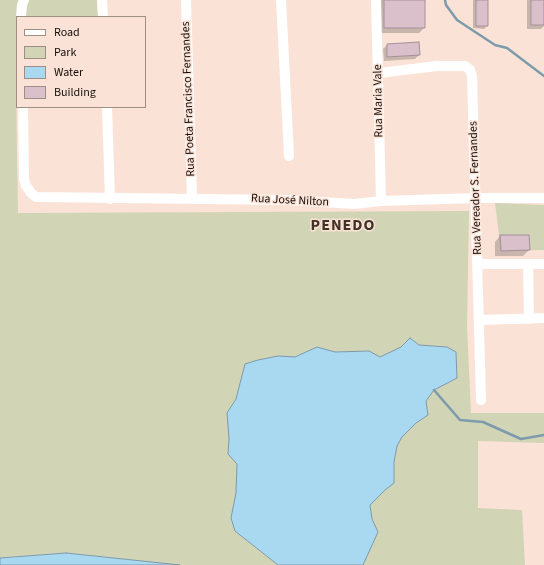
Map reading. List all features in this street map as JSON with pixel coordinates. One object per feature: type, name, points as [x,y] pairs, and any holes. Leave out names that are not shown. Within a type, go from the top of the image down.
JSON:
[{"type":"street","points":[[21,16],[24,0]]},
{"type":"street","points":[[102,0],[103,16]]},
{"type":"street","name":"Rua Poeta Francisco Fernandes","points":[[186,0],[192,198]]},
{"type":"street","points":[[282,0],[289,156]]},
{"type":"street","name":"Rua Maria Vale","points":[[376,0],[381,201]]},
{"type":"street","name":"Rua Vereador S. Fernandes","points":[[379,73],[437,66],[465,66],[470,70],[472,76],[481,400]]},
{"type":"street","name":"Rua José Nilton","points":[[22,108],[24,179],[26,186],[36,197],[289,200],[354,204],[381,201],[476,198],[544,198]]},
{"type":"street","points":[[107,108],[110,199]]},
{"type":"street","points":[[478,264],[544,264]]},
{"type":"street","points":[[528,264],[529,319]]},
{"type":"street","points":[[479,320],[544,318]]},
{"type":"green space","points":[[0,0],[97,0],[98,16],[16,16],[18,213],[469,211],[467,327],[471,413],[544,413],[544,443],[478,441],[478,508],[522,510],[525,565],[180,565],[66,553],[0,558]]},
{"type":"green space","points":[[495,203],[544,205],[544,250],[501,251]]},
{"type":"water","points":[[410,338],[419,345],[447,347],[456,352],[457,378],[434,390],[426,401],[428,415],[416,423],[402,437],[397,446],[394,462],[394,483],[370,505],[372,519],[378,532],[363,565],[278,565],[235,531],[231,518],[236,493],[237,464],[228,454],[229,438],[227,413],[236,399],[245,364],[278,356],[295,357],[317,347],[335,352],[369,351],[380,357],[401,347]]},
{"type":"water","points":[[66,553],[180,565],[0,565],[0,558]]},
{"type":"building","points":[[384,0],[425,0],[425,28],[384,28]]},
{"type":"building","points":[[476,0],[488,0],[488,26],[476,26]]},
{"type":"building","points":[[531,0],[544,0],[544,25],[531,25]]},
{"type":"building","points":[[419,42],[420,55],[387,57],[387,44]]},
{"type":"building","points":[[500,235],[529,235],[530,250],[501,251]]},
{"type":"waterway","points":[[445,0],[446,5],[457,20],[495,45],[507,48],[544,76]]},
{"type":"waterway","points":[[434,390],[460,420],[483,422],[521,439],[544,435]]},
{"type":"district","name":"PENEDO","points":[[343,226]]}]
